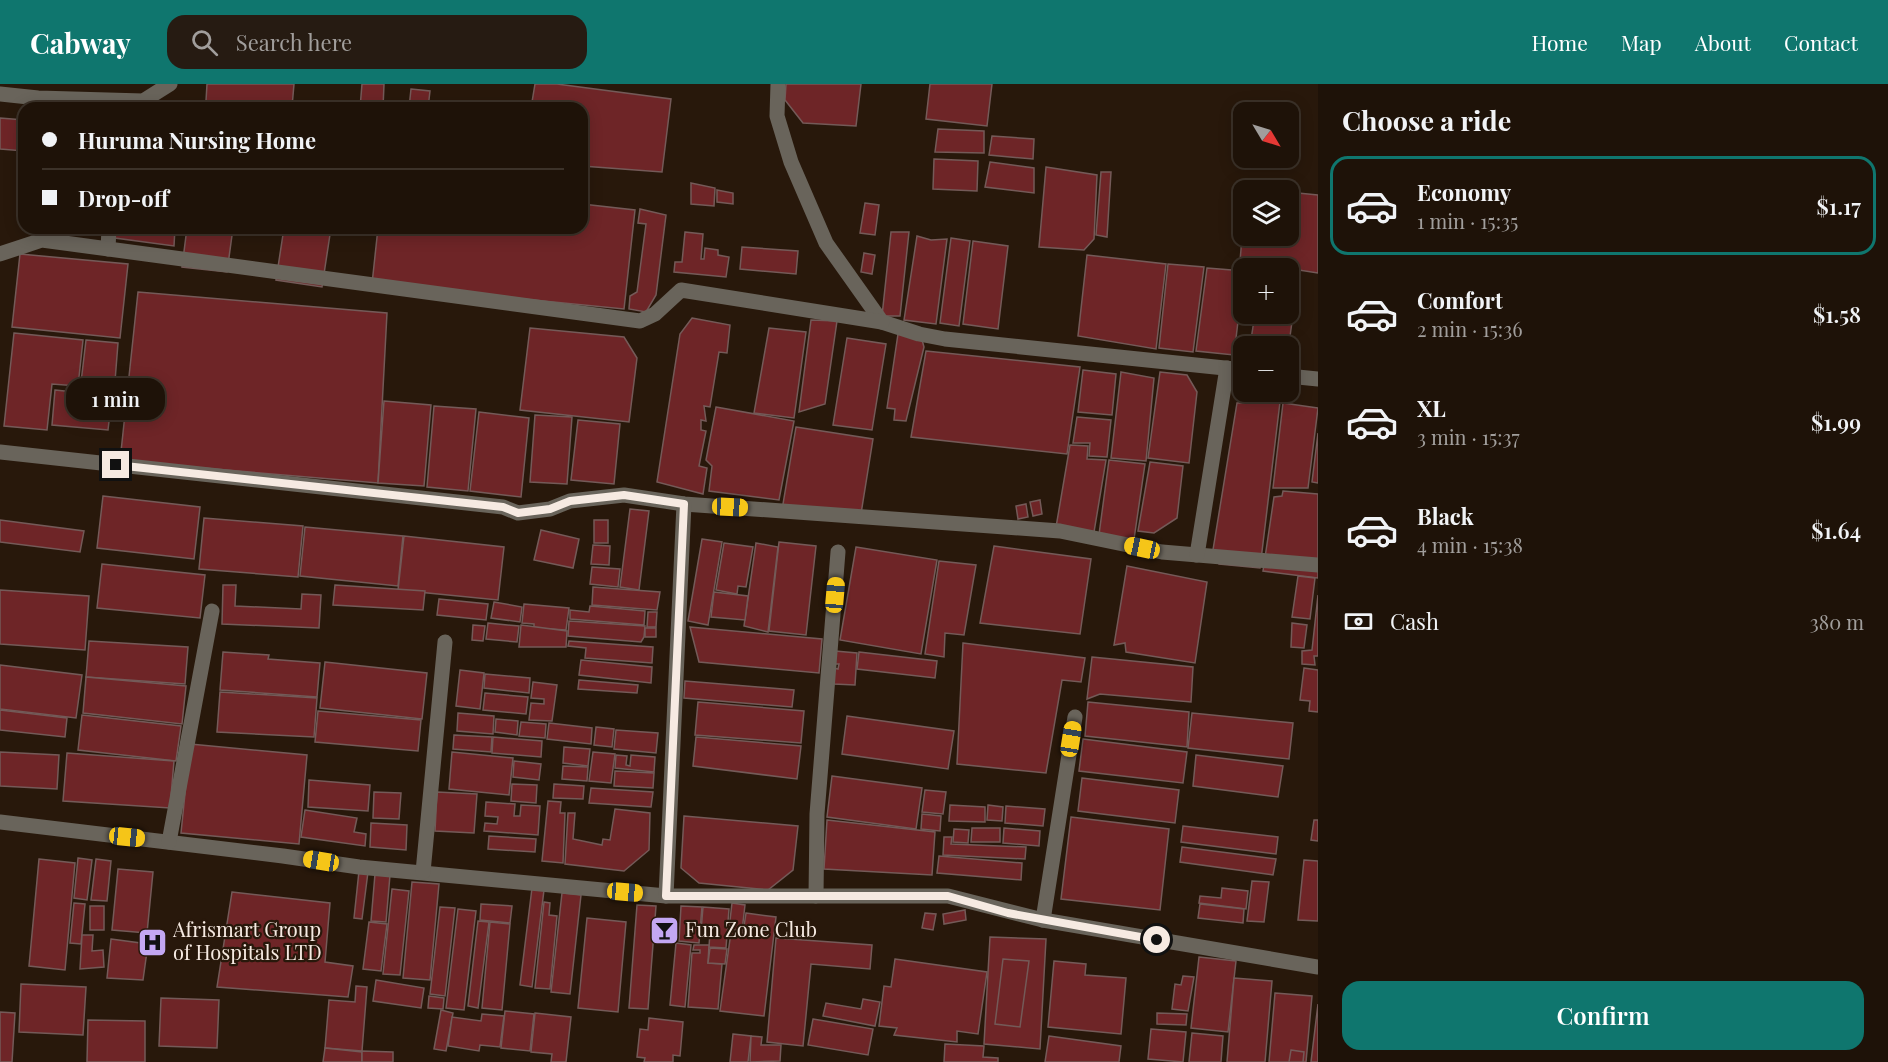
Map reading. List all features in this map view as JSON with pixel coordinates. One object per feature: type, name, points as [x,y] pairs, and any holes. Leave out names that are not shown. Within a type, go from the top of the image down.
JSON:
[{"type":"street","points":[[133,102],[142,101],[170,84]]},
{"type":"street","points":[[778,84],[777,116],[791,162],[826,243],[882,322]]},
{"type":"street","points":[[1,98],[77,102]]},
{"type":"street","points":[[108,249],[109,234]]},
{"type":"street","points":[[0,254],[42,240],[640,321],[655,314],[681,290],[882,322],[919,334],[945,339],[1233,369]]},
{"type":"street","points":[[1197,555],[1227,368]]},
{"type":"street","points":[[1299,377],[1318,380]]},
{"type":"street","points":[[0,452],[503,507],[518,513],[550,509],[570,501],[624,495],[684,504],[1060,531],[1162,552],[1318,565]]},
{"type":"street","points":[[666,896],[684,504]]},
{"type":"street","points":[[816,896],[817,814],[838,552]]},
{"type":"street","points":[[169,842],[212,611]]},
{"type":"street","points":[[423,872],[446,642]]},
{"type":"street","points":[[1043,920],[1075,717]]},
{"type":"street","points":[[0,822],[359,867],[666,896],[948,896],[1043,920],[1318,967]]},
{"type":"building","points":[[207,84],[294,84],[292,102],[206,101]]},
{"type":"building","points":[[362,84],[384,84],[383,102],[360,102]]},
{"type":"building","points":[[535,84],[557,84],[671,99],[662,172],[588,166],[588,102],[532,102]]},
{"type":"building","points":[[786,84],[861,84],[856,126],[803,123],[785,100]]},
{"type":"building","points":[[930,84],[992,84],[987,126],[926,119]]},
{"type":"building","points":[[411,89],[430,91],[429,102],[410,102]]},
{"type":"building","points":[[0,118],[18,120],[18,150],[0,149]]},
{"type":"building","points":[[938,129],[984,131],[984,153],[935,152]]},
{"type":"building","points":[[992,136],[1034,139],[1033,159],[989,155]]},
{"type":"building","points":[[934,159],[978,161],[977,191],[933,189]]},
{"type":"building","points":[[990,162],[1034,168],[1034,193],[985,187]]},
{"type":"building","points":[[1046,167],[1097,175],[1094,239],[1084,250],[1039,247]]},
{"type":"building","points":[[1101,172],[1111,172],[1107,237],[1096,235]]},
{"type":"building","points":[[691,183],[715,188],[714,206],[691,204]]},
{"type":"building","points":[[717,190],[733,193],[733,204],[717,202]]},
{"type":"building","points":[[1299,193],[1318,195],[1318,273],[1299,270],[1299,258],[1240,258],[1241,246],[1299,246]]},
{"type":"building","points":[[865,203],[879,205],[875,235],[860,233]]},
{"type":"building","points":[[588,205],[635,210],[624,309],[372,284],[377,234],[588,234]]},
{"type":"building","points":[[640,209],[666,215],[656,295],[646,312],[629,309],[630,296],[637,292],[646,224],[638,223]]},
{"type":"building","points":[[685,232],[703,234],[701,259],[704,259],[705,248],[718,250],[718,255],[729,257],[726,277],[674,272],[675,262],[682,262]]},
{"type":"building","points":[[891,232],[909,232],[900,316],[882,316]]},
{"type":"building","points":[[115,234],[175,234],[174,246],[115,238]]},
{"type":"building","points":[[186,234],[232,234],[227,272],[182,267]]},
{"type":"building","points":[[283,234],[330,234],[322,287],[276,280]]},
{"type":"building","points":[[917,236],[931,240],[947,239],[936,324],[904,320]]},
{"type":"building","points":[[951,238],[970,241],[959,326],[940,323]]},
{"type":"building","points":[[973,241],[1008,246],[998,329],[963,324]]},
{"type":"building","points":[[742,247],[798,251],[796,274],[740,269]]},
{"type":"building","points":[[864,253],[875,255],[872,274],[861,272]]},
{"type":"building","points":[[20,254],[128,264],[120,338],[12,327]]},
{"type":"building","points":[[1087,255],[1166,264],[1156,349],[1078,336]]},
{"type":"building","points":[[1168,264],[1204,267],[1193,352],[1159,348]]},
{"type":"building","points":[[1207,268],[1233,270],[1233,324],[1238,324],[1236,336],[1233,336],[1233,355],[1196,351]]},
{"type":"building","points":[[138,292],[387,313],[378,483],[120,461]]},
{"type":"building","points":[[692,318],[730,325],[727,353],[719,352],[710,407],[704,406],[706,421],[701,420],[701,430],[706,431],[699,466],[707,468],[703,494],[657,482],[680,334]]},
{"type":"building","points":[[811,320],[837,321],[825,404],[799,412]]},
{"type":"building","points":[[1253,324],[1292,324],[1290,336],[1252,336]]},
{"type":"building","points":[[530,328],[624,337],[637,358],[629,422],[520,410]]},
{"type":"building","points":[[769,328],[806,332],[794,418],[754,413]]},
{"type":"building","points":[[14,333],[83,340],[78,386],[52,384],[47,430],[4,426]]},
{"type":"building","points":[[898,334],[921,336],[924,347],[906,421],[894,420],[895,409],[887,408]]},
{"type":"building","points":[[847,338],[886,344],[872,430],[833,425]]},
{"type":"building","points":[[86,340],[118,343],[114,394],[80,391]]},
{"type":"building","points":[[926,351],[1080,367],[1067,454],[911,437]]},
{"type":"building","points":[[1083,370],[1116,374],[1112,415],[1078,412]]},
{"type":"building","points":[[1121,372],[1154,378],[1146,461],[1111,458]]},
{"type":"building","points":[[1160,372],[1187,375],[1197,392],[1189,463],[1148,458]]},
{"type":"building","points":[[55,390],[112,396],[108,430],[52,425]]},
{"type":"building","points":[[384,401],[431,405],[424,486],[378,483]]},
{"type":"building","points":[[1280,402],[1260,568],[1219,564],[1212,556],[1237,403]]},
{"type":"building","points":[[1283,403],[1318,408],[1308,488],[1273,488]]},
{"type":"building","points":[[434,406],[476,409],[468,491],[427,487]]},
{"type":"building","points":[[716,407],[794,421],[779,500],[709,491],[712,466],[706,460]]},
{"type":"building","points":[[479,412],[529,418],[521,497],[470,491]]},
{"type":"building","points":[[535,415],[572,417],[567,484],[530,482]]},
{"type":"building","points":[[1077,417],[1111,420],[1107,457],[1089,456],[1090,443],[1073,443]]},
{"type":"building","points":[[578,420],[620,424],[614,484],[571,480]]},
{"type":"building","points":[[796,427],[873,439],[860,520],[782,510]]},
{"type":"building","points":[[1318,433],[1318,483],[1312,482]]},
{"type":"building","points":[[1070,445],[1088,446],[1087,459],[1106,460],[1093,538],[1055,533]]},
{"type":"building","points":[[1109,460],[1145,464],[1133,546],[1098,542]]},
{"type":"building","points":[[1150,462],[1183,466],[1177,518],[1154,533],[1138,531]]},
{"type":"building","points":[[1283,491],[1318,494],[1318,578],[1263,571],[1274,497],[1282,496]]},
{"type":"building","points":[[103,496],[200,507],[194,559],[97,548]]},
{"type":"building","points":[[1040,500],[1042,514],[1033,516],[1030,502]]},
{"type":"building","points":[[1026,504],[1028,517],[1018,519],[1016,506]]},
{"type":"building","points":[[630,509],[649,511],[639,590],[620,587]]},
{"type":"building","points":[[204,518],[303,526],[298,577],[199,569]]},
{"type":"building","points":[[0,520],[84,531],[80,552],[0,542]]},
{"type":"building","points":[[594,520],[608,520],[608,543],[594,543]]},
{"type":"building","points":[[305,527],[403,536],[398,586],[300,576]]},
{"type":"building","points":[[541,530],[579,539],[573,568],[534,560]]},
{"type":"building","points":[[404,536],[504,547],[498,600],[398,590]]},
{"type":"building","points":[[702,539],[722,542],[708,625],[688,621]]},
{"type":"building","points":[[779,542],[816,546],[806,635],[769,631]]},
{"type":"building","points":[[724,543],[753,547],[746,587],[738,586],[737,594],[716,590]]},
{"type":"building","points":[[756,543],[778,547],[768,632],[744,626]]},
{"type":"building","points":[[593,545],[610,546],[609,565],[591,564]]},
{"type":"building","points":[[994,546],[1091,559],[1080,634],[980,623]]},
{"type":"building","points":[[856,547],[937,560],[921,654],[840,640]]},
{"type":"building","points":[[939,561],[976,565],[964,635],[945,633],[944,657],[925,654]]},
{"type":"building","points":[[102,564],[205,575],[200,618],[97,608]]},
{"type":"building","points":[[1127,566],[1207,582],[1195,663],[1126,652],[1125,643],[1114,645]]},
{"type":"building","points":[[592,567],[620,569],[618,587],[590,584]]},
{"type":"building","points":[[1298,576],[1315,578],[1310,619],[1292,617]]},
{"type":"building","points":[[223,585],[236,585],[235,606],[301,609],[302,594],[321,595],[319,628],[222,624]]},
{"type":"building","points":[[335,585],[425,591],[423,610],[333,605]]},
{"type":"building","points":[[593,587],[660,592],[657,610],[592,605]]},
{"type":"building","points":[[0,590],[89,596],[85,650],[0,644]]},
{"type":"building","points":[[714,592],[748,596],[745,620],[711,617]]},
{"type":"building","points":[[1318,595],[1318,656],[1314,656],[1315,665],[1302,664],[1302,651],[1312,650]]},
{"type":"building","points":[[439,599],[488,604],[486,620],[437,615]]},
{"type":"building","points":[[494,602],[522,607],[520,622],[491,618]]},
{"type":"building","points":[[524,604],[569,608],[566,630],[534,628],[534,624],[522,623]]},
{"type":"building","points":[[590,606],[645,611],[644,625],[570,619],[570,610],[589,612]]},
{"type":"building","points":[[648,612],[657,612],[656,627],[647,627]]},
{"type":"building","points":[[569,621],[645,626],[644,637],[641,642],[568,636]]},
{"type":"building","points":[[488,623],[519,626],[517,642],[486,639]]},
{"type":"building","points":[[1292,623],[1307,625],[1304,648],[1291,647]]},
{"type":"building","points":[[473,625],[485,626],[483,641],[472,640]]},
{"type":"building","points":[[521,625],[567,631],[566,647],[519,647]]},
{"type":"building","points":[[690,627],[822,639],[819,673],[699,662]]},
{"type":"building","points":[[645,628],[656,628],[656,637],[645,637]]},
{"type":"building","points":[[89,641],[188,647],[185,684],[86,677]]},
{"type":"building","points":[[569,641],[653,647],[652,663],[585,658],[586,648],[568,646]]},
{"type":"building","points":[[963,643],[1085,658],[1081,682],[1062,680],[1046,773],[957,764]]},
{"type":"building","points":[[835,651],[857,653],[855,685],[834,684],[834,668],[838,669],[839,664],[835,664]]},
{"type":"building","points":[[223,652],[269,655],[268,659],[320,663],[317,697],[220,690]]},
{"type":"building","points":[[859,652],[937,661],[935,678],[857,669]]},
{"type":"building","points":[[1092,657],[1193,667],[1191,702],[1100,694],[1087,699]]},
{"type":"building","points":[[581,660],[652,667],[651,683],[579,675]]},
{"type":"building","points":[[325,662],[427,673],[422,719],[320,708]]},
{"type":"building","points":[[0,665],[82,675],[76,718],[0,709]]},
{"type":"building","points":[[1304,668],[1318,670],[1318,712],[1309,711],[1310,701],[1300,700]]},
{"type":"building","points":[[460,670],[484,673],[480,709],[456,706]]},
{"type":"building","points":[[485,674],[530,678],[529,693],[484,688]]},
{"type":"building","points":[[86,677],[186,686],[182,724],[83,713]]},
{"type":"building","points":[[579,680],[638,685],[637,693],[578,689]]},
{"type":"building","points":[[685,681],[794,690],[792,707],[684,698]]},
{"type":"building","points":[[533,682],[557,685],[552,721],[529,720],[531,703],[544,704],[544,699],[531,698]]},
{"type":"building","points":[[220,692],[317,698],[314,737],[217,732]]},
{"type":"building","points":[[485,693],[528,697],[526,714],[483,710]]},
{"type":"building","points":[[698,702],[804,711],[801,743],[695,735]]},
{"type":"building","points":[[1088,702],[1189,712],[1187,747],[1085,736]]},
{"type":"building","points":[[0,710],[67,718],[65,737],[0,730]]},
{"type":"building","points":[[318,711],[421,720],[418,751],[315,742]]},
{"type":"building","points":[[458,713],[494,716],[493,734],[457,731]]},
{"type":"building","points":[[1192,713],[1293,723],[1289,759],[1188,748]]},
{"type":"building","points":[[82,715],[181,726],[176,761],[78,750]]},
{"type":"building","points":[[847,716],[954,731],[948,769],[842,754]]},
{"type":"building","points":[[496,719],[518,721],[517,735],[495,732]]},
{"type":"building","points":[[521,722],[546,724],[545,738],[519,736]]},
{"type":"building","points":[[549,723],[592,728],[591,744],[547,739]]},
{"type":"building","points":[[596,727],[614,729],[612,747],[594,745]]},
{"type":"building","points":[[616,730],[658,733],[656,753],[614,749]]},
{"type":"building","points":[[454,735],[492,737],[491,752],[453,749]]},
{"type":"building","points":[[493,737],[542,741],[541,757],[492,753]]},
{"type":"building","points":[[696,737],[801,746],[797,779],[693,766]]},
{"type":"building","points":[[1083,739],[1187,752],[1183,783],[1079,771]]},
{"type":"building","points":[[190,744],[307,755],[299,844],[181,833]]},
{"type":"building","points":[[564,747],[590,749],[588,766],[563,763]]},
{"type":"building","points":[[0,752],[59,755],[57,789],[0,786]]},
{"type":"building","points":[[452,752],[513,758],[509,795],[449,789]]},
{"type":"building","points":[[593,752],[615,754],[611,783],[589,781]]},
{"type":"building","points":[[67,753],[174,761],[170,808],[63,801]]},
{"type":"building","points":[[616,755],[627,756],[626,765],[630,766],[631,755],[655,757],[654,772],[615,768]]},
{"type":"building","points":[[1196,755],[1283,766],[1278,797],[1193,786]]},
{"type":"building","points":[[514,761],[541,764],[539,780],[513,777]]},
{"type":"building","points":[[563,766],[588,767],[587,781],[562,779]]},
{"type":"building","points":[[615,771],[654,773],[653,788],[614,786]]},
{"type":"building","points":[[832,776],[922,788],[916,829],[827,817]]},
{"type":"building","points":[[1082,778],[1179,790],[1175,823],[1078,811]]},
{"type":"building","points":[[309,780],[370,785],[368,811],[308,807]]},
{"type":"building","points":[[512,784],[537,785],[536,803],[511,801]]},
{"type":"building","points":[[554,784],[584,786],[583,799],[553,798]]},
{"type":"building","points":[[591,788],[653,792],[651,807],[589,803]]},
{"type":"building","points":[[925,790],[946,792],[943,814],[922,812]]},
{"type":"building","points":[[374,792],[401,793],[399,819],[373,818]]},
{"type":"building","points":[[437,792],[477,794],[474,833],[435,831]]},
{"type":"building","points":[[548,801],[561,802],[560,813],[565,813],[563,863],[542,861]]},
{"type":"building","points":[[486,802],[515,804],[514,816],[520,816],[521,805],[540,806],[538,835],[484,831],[485,823],[497,824],[498,817],[485,816]]},
{"type":"building","points":[[950,805],[985,807],[985,822],[949,821]]},
{"type":"building","points":[[988,805],[1003,807],[1002,821],[987,820]]},
{"type":"building","points":[[1006,806],[1045,809],[1043,826],[1005,823]]},
{"type":"building","points":[[615,809],[650,813],[649,850],[624,871],[565,864],[568,813],[575,813],[573,839],[602,845],[603,839],[610,840]]},
{"type":"building","points":[[305,810],[357,818],[354,832],[366,834],[365,846],[301,837]]},
{"type":"building","points":[[922,814],[941,816],[940,831],[921,829]]},
{"type":"building","points":[[684,816],[798,826],[793,870],[768,890],[699,883],[681,868]]},
{"type":"building","points":[[1071,817],[1169,829],[1160,910],[1061,899]]},
{"type":"building","points":[[827,820],[935,832],[932,875],[824,869]]},
{"type":"building","points":[[1314,820],[1318,820],[1318,841],[1311,840]]},
{"type":"building","points":[[371,823],[407,825],[406,850],[370,847]]},
{"type":"building","points":[[1183,826],[1278,837],[1276,854],[1181,842]]},
{"type":"building","points":[[972,828],[1000,828],[1000,842],[971,842]]},
{"type":"building","points":[[1004,828],[1040,831],[1039,846],[1003,843]]},
{"type":"building","points":[[954,829],[969,830],[968,843],[953,842]]},
{"type":"building","points":[[489,836],[536,839],[535,852],[488,849]]},
{"type":"building","points":[[944,837],[952,837],[951,844],[1026,847],[1025,859],[943,855]]},
{"type":"building","points":[[1182,847],[1276,859],[1273,875],[1180,862]]},
{"type":"building","points":[[939,856],[1022,863],[1021,880],[937,873]]},
{"type":"building","points":[[78,858],[92,860],[87,900],[74,898]]},
{"type":"building","points":[[39,859],[75,863],[65,970],[29,966]]},
{"type":"building","points":[[96,859],[111,861],[107,901],[91,900]]},
{"type":"building","points":[[1304,860],[1318,861],[1318,921],[1298,920]]},
{"type":"building","points":[[118,869],[153,872],[147,933],[112,930]]},
{"type":"building","points":[[359,871],[368,872],[362,919],[354,918]]},
{"type":"building","points":[[375,874],[390,875],[386,922],[371,921]]},
{"type":"building","points":[[1252,881],[1269,882],[1264,922],[1247,921]]},
{"type":"building","points":[[412,882],[439,884],[430,980],[403,978]]},
{"type":"building","points":[[532,888],[544,890],[532,987],[520,985]]},
{"type":"building","points":[[1222,888],[1248,891],[1246,909],[1199,903],[1200,896],[1221,898]]},
{"type":"building","points":[[392,889],[409,891],[400,975],[383,974]]},
{"type":"building","points":[[232,892],[330,903],[325,962],[353,966],[348,997],[217,987]]},
{"type":"building","points":[[562,893],[581,895],[570,994],[551,992]]},
{"type":"building","points":[[544,902],[550,903],[549,915],[557,916],[550,989],[535,988]]},
{"type":"building","points":[[74,903],[85,904],[81,944],[70,943]]},
{"type":"building","points":[[732,903],[745,905],[742,931],[729,929]]},
{"type":"building","points":[[481,904],[512,906],[510,923],[480,920]]},
{"type":"building","points":[[1200,904],[1244,909],[1243,923],[1198,918]]},
{"type":"building","points":[[637,905],[656,906],[648,1009],[629,1008]]},
{"type":"building","points":[[90,906],[104,906],[104,930],[90,930]]},
{"type":"building","points":[[681,906],[702,907],[699,943],[679,941]]},
{"type":"building","points":[[440,907],[455,908],[445,996],[430,994]]},
{"type":"building","points":[[703,907],[729,909],[726,948],[709,947],[710,932],[701,931]]},
{"type":"building","points":[[458,909],[476,911],[464,1010],[446,1008]]},
{"type":"building","points":[[965,910],[966,920],[944,924],[943,914]]},
{"type":"building","points":[[746,913],[776,917],[764,1016],[720,1011],[731,932],[743,933]]},
{"type":"building","points":[[925,913],[936,914],[933,930],[922,928]]},
{"type":"building","points":[[587,918],[626,922],[618,1012],[578,1008]]},
{"type":"building","points":[[478,921],[489,922],[478,1008],[468,1006]]},
{"type":"building","points":[[369,922],[387,924],[381,971],[363,969]]},
{"type":"building","points":[[490,922],[510,924],[502,1010],[482,1008]]},
{"type":"building","points":[[82,935],[93,935],[92,951],[103,950],[104,967],[80,969]]},
{"type":"building","points":[[990,937],[1046,939],[1040,1049],[984,1044]]},
{"type":"building","points":[[776,938],[872,945],[870,969],[811,964],[803,1046],[767,1042]]},
{"type":"building","points":[[111,939],[148,944],[143,980],[107,978]]},
{"type":"building","points":[[676,943],[691,945],[685,1007],[670,1005]]},
{"type":"building","points":[[694,945],[709,945],[708,963],[722,964],[718,1009],[688,1007],[692,953],[700,953],[700,950],[693,950]]},
{"type":"building","points":[[710,948],[727,949],[725,964],[708,963]]},
{"type":"building","points":[[1199,957],[1236,961],[1228,1032],[1191,1028]]},
{"type":"building","points":[[895,959],[987,972],[978,1034],[957,1031],[957,1042],[894,1035],[897,1028],[879,1026],[884,986],[891,987]]},
{"type":"building","points":[[1003,959],[1029,961],[1020,1027],[995,1024]]},
{"type":"building","points":[[1054,961],[1086,964],[1085,975],[1126,978],[1121,1034],[1048,1027]]},
{"type":"building","points":[[1183,976],[1194,977],[1188,1011],[1172,1009],[1175,984],[1181,985]]},
{"type":"building","points":[[1234,978],[1272,981],[1265,1062],[1227,1062]]},
{"type":"building","points":[[376,980],[424,988],[421,1008],[373,1001]]},
{"type":"building","points":[[21,984],[86,987],[83,1035],[19,1032]]},
{"type":"building","points":[[356,986],[367,987],[362,1051],[325,1048],[329,1000],[355,1002]]},
{"type":"building","points":[[1275,993],[1312,996],[1306,1062],[1269,1062]]},
{"type":"building","points":[[429,996],[444,998],[443,1009],[428,1008]]},
{"type":"building","points":[[161,998],[219,1000],[217,1048],[159,1046]]},
{"type":"building","points":[[863,999],[880,1002],[875,1026],[823,1016],[826,1003],[861,1009]]},
{"type":"building","points":[[1318,1004],[1318,1062],[1311,1062]]},
{"type":"building","points":[[441,1010],[453,1013],[446,1051],[434,1049]]},
{"type":"building","points":[[505,1011],[534,1014],[530,1051],[501,1048]]},
{"type":"building","points":[[0,1012],[15,1013],[12,1062],[0,1062]]},
{"type":"building","points":[[535,1013],[571,1017],[566,1062],[551,1062],[552,1054],[531,1052]]},
{"type":"building","points":[[1157,1013],[1187,1014],[1186,1025],[1157,1024]]},
{"type":"building","points":[[482,1014],[504,1016],[500,1047],[480,1045],[479,1051],[448,1046],[452,1017],[481,1021]]},
{"type":"building","points":[[649,1018],[683,1022],[680,1056],[673,1055],[673,1062],[644,1062],[645,1058],[637,1057],[640,1029],[648,1030]]},
{"type":"building","points":[[813,1019],[873,1029],[868,1055],[808,1045]]},
{"type":"building","points":[[88,1020],[145,1021],[145,1062],[87,1062]]},
{"type":"building","points":[[1151,1029],[1186,1032],[1183,1062],[1148,1059]]},
{"type":"building","points":[[1192,1033],[1223,1036],[1221,1062],[1189,1062]]},
{"type":"building","points":[[733,1034],[751,1036],[748,1062],[730,1062]]},
{"type":"building","points":[[751,1036],[762,1037],[761,1045],[781,1045],[780,1061],[750,1062]]},
{"type":"building","points":[[1049,1036],[1121,1046],[1119,1062],[1045,1062]]},
{"type":"building","points":[[945,1044],[984,1046],[983,1057],[998,1058],[998,1062],[944,1062]]},
{"type":"building","points":[[325,1048],[362,1052],[362,1062],[323,1062]]},
{"type":"building","points":[[1291,1050],[1304,1052],[1303,1062],[1289,1062]]},
{"type":"building","points":[[362,1051],[393,1052],[393,1062],[362,1062]]},
{"type":"place","name":"Fun Zone Club","points":[[664,930]]},
{"type":"place","name":"Afrismart Group of Hospitals LTD","points":[[152,942]]},
{"type":"route","points":[[116,465],[503,507],[518,513],[550,509],[570,501],[624,495],[684,504],[666,896],[948,896],[1008,913],[1157,940]]}]
